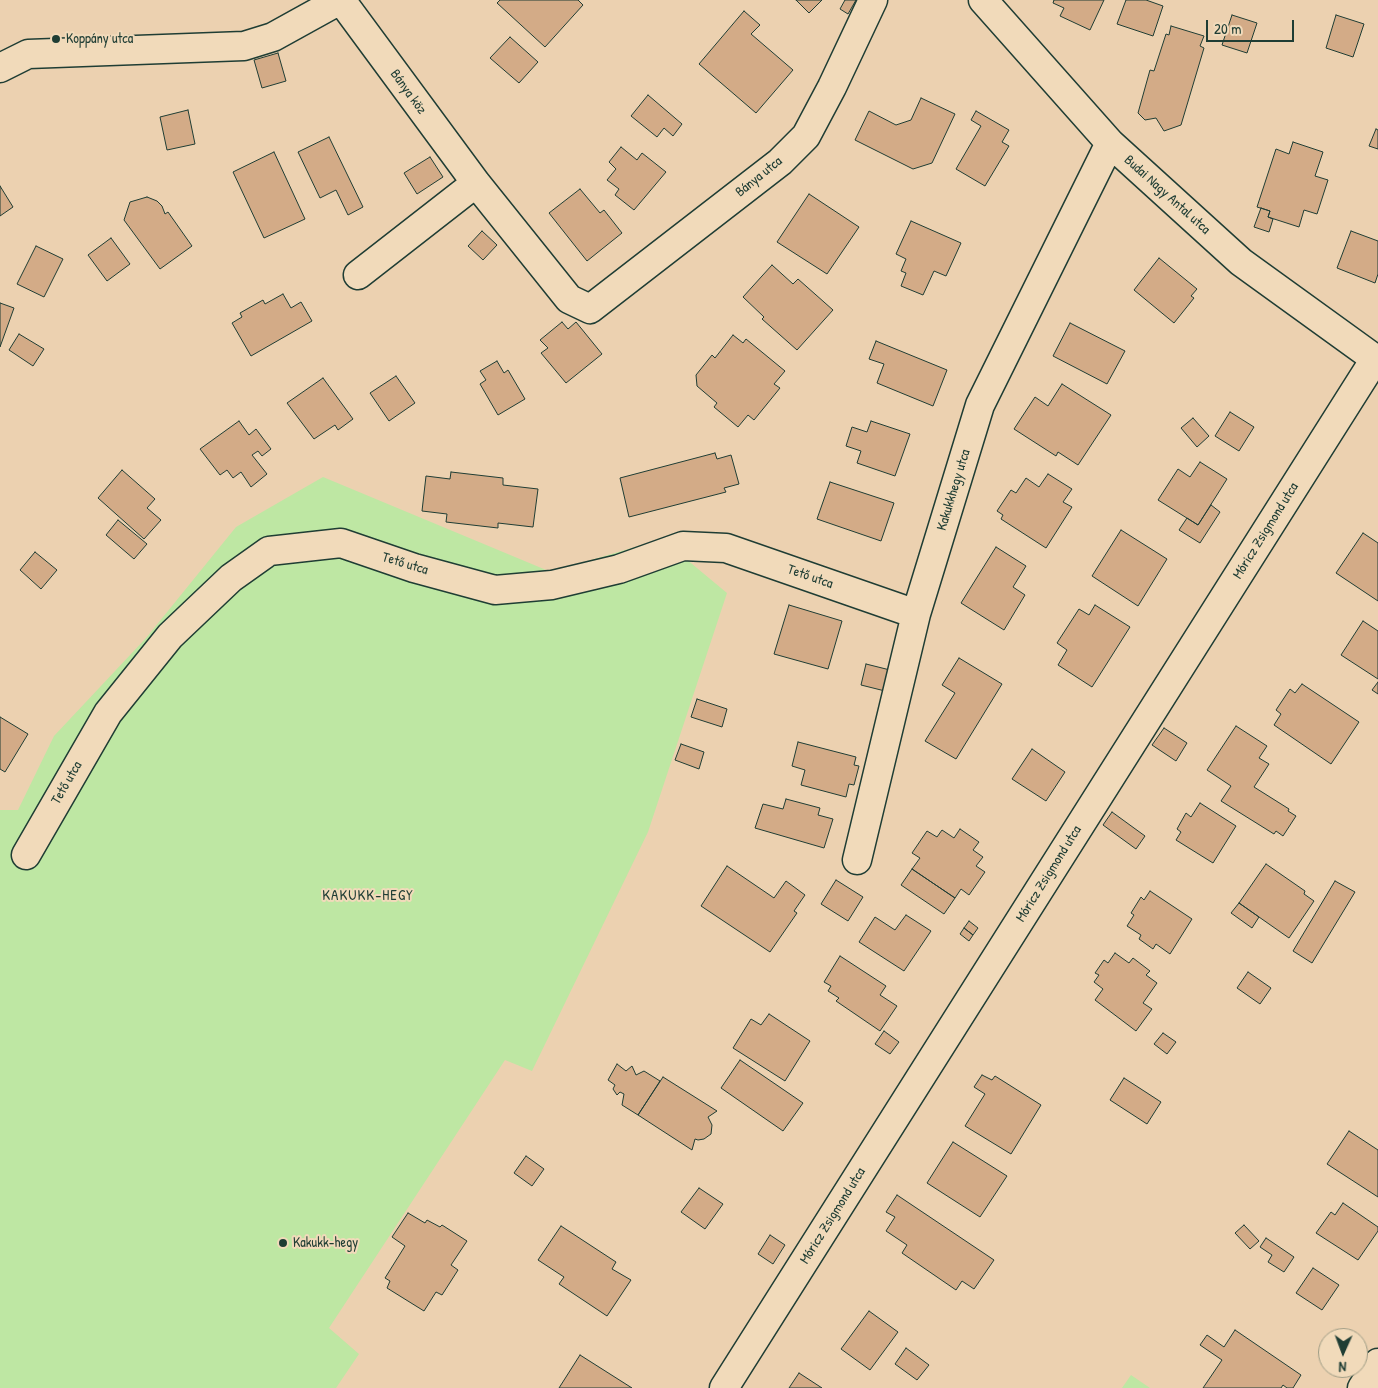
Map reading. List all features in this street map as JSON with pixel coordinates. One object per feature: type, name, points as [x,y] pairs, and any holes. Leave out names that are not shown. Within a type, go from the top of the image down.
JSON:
[{"type":"street","points":[[0,68],[28,54],[244,46],[273,36],[340,0]]},
{"type":"street","name":"Bánya köz","points":[[340,0],[476,184],[569,299],[590,309]]},
{"type":"street","name":"Bánya utca","points":[[590,309],[780,162],[806,136],[832,87],[873,0]]},
{"type":"street","name":"Budai Nagy Antal utca","points":[[983,0],[1110,143],[1241,262],[1376,360]]},
{"type":"street","name":"Kakukkhegy utca","points":[[857,860],[916,614],[980,405],[1110,143]]},
{"type":"street","points":[[358,275],[476,184]]},
{"type":"street","name":"Móricz Zsigmond utca","points":[[724,1388],[1376,360]]},
{"type":"street","name":"Tető utca","points":[[26,855],[108,713],[170,636],[231,578],[269,551],[341,543],[414,568],[495,590],[561,583],[619,569],[683,546],[726,548],[916,614]]},
{"type":"street","points":[[1362,1388],[1378,1363]]},
{"type":"green space","points":[[323,477],[551,572],[662,539],[727,593],[648,832],[532,1071],[505,1060],[329,1328],[359,1354],[336,1388],[0,1388],[0,810],[18,810],[54,736],[146,638],[236,527]]},
{"type":"green space","points":[[1131,1375],[1150,1388],[1122,1388]]},
{"type":"building","points":[[500,0],[578,0],[583,5],[545,47],[497,3]]},
{"type":"building","points":[[796,0],[822,0],[809,13]]},
{"type":"building","points":[[845,0],[856,0],[848,14],[840,9]]},
{"type":"building","points":[[1054,0],[1104,0],[1090,30],[1060,16],[1064,8],[1053,3]]},
{"type":"building","points":[[1126,0],[1146,0],[1163,6],[1153,36],[1117,24]]},
{"type":"building","points":[[744,11],[760,25],[751,34],[793,70],[756,113],[699,64]]},
{"type":"building","points":[[1232,15],[1257,23],[1247,53],[1222,45]]},
{"type":"building","points":[[1336,15],[1364,24],[1353,57],[1326,48]]},
{"type":"building","points":[[1171,26],[1204,36],[1200,46],[1204,48],[1181,125],[1164,131],[1156,118],[1145,120],[1138,113],[1150,70],[1154,71],[1166,34],[1169,35]]},
{"type":"building","points":[[510,37],[538,62],[519,83],[490,58]]},
{"type":"building","points":[[278,53],[286,81],[262,88],[254,60]]},
{"type":"building","points":[[648,95],[682,124],[673,136],[664,128],[657,137],[631,116]]},
{"type":"building","points":[[921,98],[955,114],[932,163],[913,169],[855,140],[869,111],[896,125],[911,120]]},
{"type":"building","points":[[188,110],[195,144],[167,150],[160,117]]},
{"type":"building","points":[[976,111],[1009,130],[1002,142],[1009,146],[985,186],[956,169],[981,126],[971,120]]},
{"type":"building","points":[[1376,129],[1378,130],[1378,149],[1369,146]]},
{"type":"building","points":[[329,137],[363,207],[348,215],[336,190],[320,198],[298,152]]},
{"type":"building","points":[[1293,142],[1323,152],[1315,176],[1328,180],[1317,214],[1304,210],[1299,227],[1268,217],[1270,211],[1257,207],[1276,149],[1289,154]]},
{"type":"building","points":[[621,147],[637,160],[642,153],[666,172],[634,210],[615,195],[619,189],[607,180],[616,169],[609,162]]},
{"type":"building","points":[[274,152],[305,219],[264,238],[233,172]]},
{"type":"building","points":[[430,157],[443,177],[417,194],[404,173]]},
{"type":"building","points":[[0,186],[13,207],[0,216]]},
{"type":"building","points":[[580,189],[600,213],[604,210],[622,233],[587,261],[549,213]]},
{"type":"building","points":[[809,194],[859,227],[827,274],[777,242]]},
{"type":"building","points":[[147,197],[157,201],[162,206],[165,214],[168,212],[192,246],[160,269],[124,220],[130,202]]},
{"type":"building","points":[[1261,208],[1270,211],[1268,217],[1273,219],[1269,232],[1254,227]]},
{"type":"building","points":[[911,221],[961,243],[946,276],[934,271],[923,295],[901,286],[906,273],[901,271],[906,259],[896,254]]},
{"type":"building","points":[[482,231],[497,245],[483,260],[468,246]]},
{"type":"building","points":[[1351,231],[1378,241],[1378,274],[1375,283],[1337,268]]},
{"type":"building","points":[[111,238],[130,264],[107,281],[88,255]]},
{"type":"building","points":[[36,246],[63,259],[44,297],[17,284]]},
{"type":"building","points":[[1159,258],[1197,289],[1191,296],[1194,298],[1174,323],[1134,290]]},
{"type":"building","points":[[772,265],[793,284],[798,279],[833,310],[797,350],[762,319],[764,317],[743,297]]},
{"type":"building","points":[[283,294],[291,308],[301,302],[312,321],[251,356],[232,323],[242,317],[240,313],[263,300],[265,304]]},
{"type":"building","points":[[0,303],[14,308],[0,347]]},
{"type":"building","points":[[562,322],[568,329],[576,322],[602,354],[566,383],[541,353],[548,348],[540,340]]},
{"type":"building","points":[[1070,323],[1125,351],[1107,384],[1053,356]]},
{"type":"building","points":[[19,334],[44,349],[33,366],[9,350]]},
{"type":"building","points":[[733,335],[743,343],[746,339],[785,371],[774,384],[780,388],[754,420],[748,415],[738,427],[714,407],[717,403],[697,386],[696,375],[712,355],[715,358]]},
{"type":"building","points":[[876,341],[947,370],[933,406],[877,383],[884,364],[869,359]]},
{"type":"building","points":[[497,361],[504,373],[508,370],[525,399],[498,415],[480,384],[486,380],[480,371]]},
{"type":"building","points":[[396,376],[415,403],[389,421],[370,393]]},
{"type":"building","points":[[323,378],[353,419],[338,430],[335,425],[314,439],[287,403]]},
{"type":"building","points":[[1062,384],[1111,415],[1078,465],[1058,452],[1056,456],[1014,429],[1035,397],[1048,406]]},
{"type":"building","points":[[1230,412],[1254,427],[1239,451],[1215,436]]},
{"type":"building","points":[[1193,418],[1209,436],[1197,447],[1181,428]]},
{"type":"building","points":[[239,421],[249,435],[256,429],[271,449],[262,456],[258,451],[252,455],[267,474],[251,487],[241,472],[233,478],[227,470],[220,475],[200,449]]},
{"type":"building","points":[[871,421],[910,434],[895,476],[857,463],[861,451],[846,446],[852,427],[867,432]]},
{"type":"building","points":[[715,453],[717,459],[731,455],[739,484],[724,488],[726,492],[629,517],[620,478]]},
{"type":"building","points":[[1200,462],[1227,479],[1198,525],[1158,500],[1178,469],[1190,477]]},
{"type":"building","points":[[122,470],[155,499],[147,508],[161,520],[144,539],[98,498]]},
{"type":"building","points":[[451,472],[503,478],[503,485],[538,489],[533,527],[498,523],[498,528],[446,522],[447,514],[422,511],[426,476],[450,479]]},
{"type":"building","points":[[1048,474],[1072,489],[1063,502],[1072,507],[1046,548],[1001,519],[1003,515],[997,511],[1011,490],[1016,493],[1026,478],[1039,487]]},
{"type":"building","points":[[830,482],[894,503],[881,541],[817,519]]},
{"type":"building","points":[[1211,505],[1220,512],[1200,543],[1179,530],[1187,518],[1198,525]]},
{"type":"building","points":[[118,520],[147,544],[134,559],[106,535]]},
{"type":"building","points":[[1121,530],[1167,559],[1138,606],[1092,576]]},
{"type":"building","points":[[1363,533],[1378,543],[1378,601],[1336,573]]},
{"type":"building","points":[[996,547],[1026,566],[1013,587],[1025,595],[1004,630],[961,603]]},
{"type":"building","points":[[35,552],[57,570],[41,589],[20,570]]},
{"type":"building","points":[[789,605],[842,621],[828,669],[774,654]]},
{"type":"building","points":[[1095,605],[1130,627],[1092,687],[1058,665],[1067,650],[1057,643],[1079,609],[1089,615]]},
{"type":"building","points":[[1363,621],[1378,631],[1378,679],[1341,655]]},
{"type":"building","points":[[959,658],[1002,684],[956,759],[925,741],[955,693],[942,685]]},
{"type":"building","points":[[866,664],[890,670],[885,691],[861,685]]},
{"type":"building","points":[[1378,682],[1378,694],[1372,690]]},
{"type":"building","points":[[1302,684],[1359,722],[1331,764],[1274,725],[1281,714],[1276,710],[1290,689],[1295,693]]},
{"type":"building","points":[[697,699],[727,709],[722,727],[691,717]]},
{"type":"building","points":[[0,717],[28,734],[5,772],[0,769]]},
{"type":"building","points":[[1236,726],[1267,746],[1259,758],[1269,764],[1254,787],[1289,809],[1288,811],[1296,816],[1283,836],[1276,831],[1274,834],[1221,801],[1231,786],[1207,770]]},
{"type":"building","points":[[1164,728],[1187,743],[1176,761],[1152,745]]},
{"type":"building","points":[[798,742],[856,757],[854,765],[859,766],[854,785],[849,784],[846,797],[801,785],[805,770],[792,766]]},
{"type":"building","points":[[681,744],[704,752],[699,769],[675,760]]},
{"type":"building","points":[[1032,749],[1065,772],[1046,801],[1012,779]]},
{"type":"building","points":[[786,799],[820,808],[818,815],[833,819],[824,848],[755,828],[763,804],[783,809]]},
{"type":"building","points":[[1200,803],[1236,826],[1213,863],[1176,840],[1181,832],[1177,829],[1186,813],[1191,817]]},
{"type":"building","points":[[1112,812],[1145,836],[1136,849],[1103,825]]},
{"type":"building","points":[[960,829],[979,842],[973,850],[983,857],[976,866],[985,872],[969,895],[961,889],[955,898],[912,869],[920,858],[912,853],[927,831],[937,837],[942,830],[954,838]]},
{"type":"building","points":[[1266,864],[1305,891],[1304,894],[1314,901],[1289,938],[1239,903]]},
{"type":"building","points":[[727,866],[774,898],[786,881],[805,895],[794,911],[797,913],[770,952],[701,906]]},
{"type":"building","points":[[912,869],[955,898],[944,914],[901,885]]},
{"type":"building","points":[[836,880],[863,897],[848,921],[821,904]]},
{"type":"building","points":[[1335,881],[1355,892],[1312,963],[1293,951]]},
{"type":"building","points":[[1150,891],[1192,919],[1170,954],[1156,944],[1153,949],[1139,939],[1141,935],[1127,926],[1134,915],[1131,913],[1141,897],[1144,900]]},
{"type":"building","points":[[1239,903],[1259,917],[1252,928],[1231,913]]},
{"type":"building","points":[[906,915],[931,931],[904,971],[859,942],[875,917],[895,930]]},
{"type":"building","points":[[969,921],[978,928],[973,935],[964,928]]},
{"type":"building","points":[[964,928],[973,935],[969,941],[960,934]]},
{"type":"building","points":[[1115,953],[1129,963],[1133,958],[1150,971],[1146,975],[1157,983],[1143,1003],[1152,1009],[1136,1031],[1095,1000],[1103,989],[1094,982],[1099,975],[1095,973],[1104,960],[1108,963]]},
{"type":"building","points":[[840,956],[886,986],[880,995],[897,1006],[880,1031],[836,1001],[839,998],[828,991],[831,986],[824,982]]},
{"type":"building","points":[[1248,972],[1271,988],[1260,1004],[1237,988]]},
{"type":"building","points":[[769,1014],[810,1041],[785,1081],[733,1048],[751,1019],[761,1025]]},
{"type":"building","points":[[884,1031],[899,1042],[890,1054],[875,1044]]},
{"type":"building","points":[[1163,1033],[1176,1042],[1167,1054],[1154,1044]]},
{"type":"building","points":[[740,1060],[803,1103],[783,1131],[721,1088]]},
{"type":"building","points":[[617,1064],[626,1071],[632,1066],[636,1075],[644,1071],[660,1081],[638,1115],[622,1105],[624,1094],[620,1092],[617,1095],[613,1089],[615,1085],[608,1080]]},
{"type":"building","points":[[982,1075],[992,1080],[995,1076],[1041,1105],[1011,1154],[965,1126],[985,1094],[974,1087]]},
{"type":"building","points":[[663,1077],[717,1111],[708,1117],[712,1125],[711,1134],[704,1139],[695,1139],[692,1150],[638,1115]]},
{"type":"building","points":[[1124,1078],[1161,1102],[1147,1124],[1110,1100]]},
{"type":"building","points":[[1349,1131],[1378,1150],[1378,1197],[1327,1164]]},
{"type":"building","points":[[953,1142],[1007,1176],[980,1217],[927,1183]]},
{"type":"building","points":[[526,1156],[544,1169],[532,1186],[514,1173]]},
{"type":"building","points":[[699,1188],[723,1204],[705,1229],[681,1212]]},
{"type":"building","points":[[897,1195],[994,1260],[974,1289],[962,1281],[956,1290],[902,1253],[907,1245],[886,1231],[895,1217],[886,1212]]},
{"type":"building","points":[[1343,1203],[1378,1227],[1378,1231],[1358,1260],[1316,1233],[1331,1212],[1335,1215]]},
{"type":"building","points":[[408,1213],[425,1223],[427,1220],[440,1227],[442,1225],[467,1241],[451,1265],[458,1270],[442,1295],[436,1292],[424,1311],[387,1288],[390,1281],[385,1278],[405,1246],[392,1237]]},
{"type":"building","points":[[1244,1225],[1259,1241],[1250,1249],[1235,1233]]},
{"type":"building","points":[[561,1226],[616,1262],[612,1269],[631,1280],[607,1316],[559,1284],[564,1277],[538,1260]]},
{"type":"building","points":[[770,1235],[785,1245],[773,1264],[758,1254]]},
{"type":"building","points":[[1266,1238],[1294,1257],[1284,1272],[1268,1262],[1272,1255],[1260,1247]]},
{"type":"building","points":[[1313,1268],[1339,1285],[1322,1310],[1296,1293]]},
{"type":"building","points":[[869,1311],[898,1332],[870,1370],[841,1349]]},
{"type":"building","points":[[1235,1330],[1301,1375],[1293,1388],[1287,1388],[1283,1385],[1281,1388],[1203,1388],[1222,1360],[1200,1345],[1207,1335],[1224,1347]]},
{"type":"building","points":[[906,1348],[929,1365],[917,1380],[895,1364]]},
{"type":"building","points":[[580,1355],[632,1388],[559,1388]]},
{"type":"building","points":[[799,1373],[822,1388],[789,1388]]},
{"type":"place","name":"Koppány utca","points":[[56,39]]},
{"type":"place","name":"Kakukk-hegy","points":[[283,1243]]},
{"type":"district","name":"KAKUKK-HEGY","points":[[368,896]]}]
